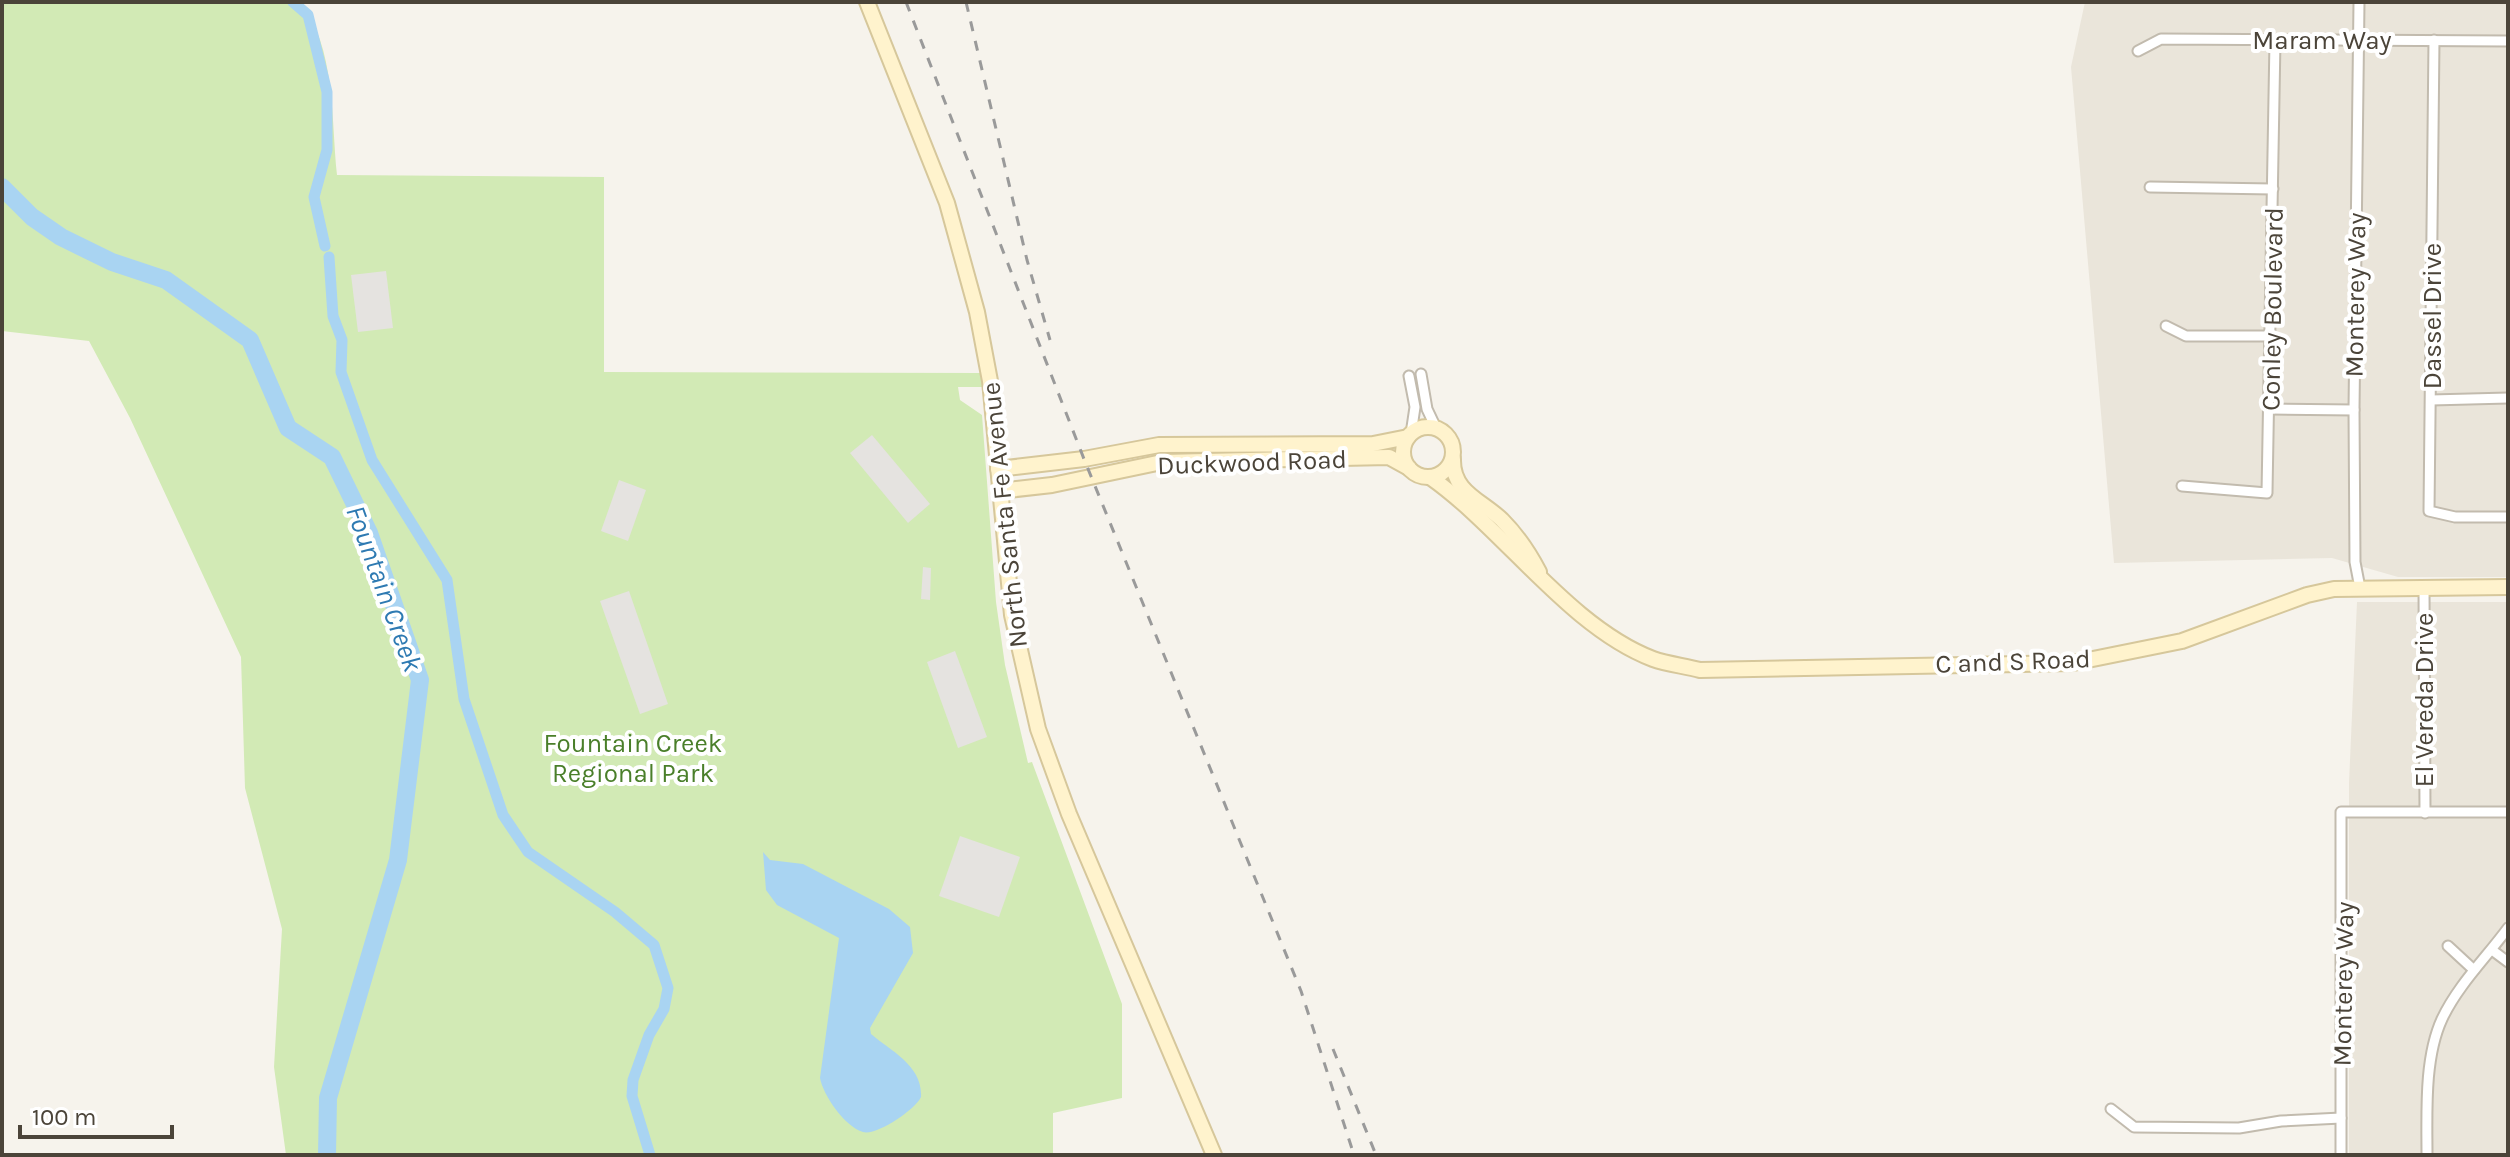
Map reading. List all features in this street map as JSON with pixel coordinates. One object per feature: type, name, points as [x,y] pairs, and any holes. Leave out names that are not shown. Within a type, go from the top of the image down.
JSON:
[{"type":"main road","name":"North Santa Fe Avenue","points":[[867,2],[956,228],[990,381],[1012,615],[1038,729],[1069,814],[1214,1155]]},
{"type":"main road","points":[[1422,428],[1436,428],[1451,441],[1453,457],[1445,471],[1430,477],[1409,468],[1403,453],[1410,435],[1422,428]]},
{"type":"main road","name":"Duckwood Road","points":[[998,469],[1084,459],[1159,445],[1373,444],[1410,435]]},
{"type":"main road","name":"Duckwood Road","points":[[999,491],[1052,485],[1162,462],[1389,457],[1409,468]]},
{"type":"main road","name":"C and S Road","points":[[1453,457],[1453,469],[1461,489],[1503,522],[1528,552],[1539,572]]},
{"type":"main road","name":"C and S Road","points":[[1430,477],[1455,494],[1522,562],[1539,572],[1582,613],[1619,642],[1654,659],[1700,670],[2073,663],[2182,641],[2307,595],[2360,588],[2508,587]]},
{"type":"street","name":"Monterey Way","points":[[2359,2],[2354,410],[2355,562],[2360,588]]},
{"type":"street","name":"Maram Way","points":[[2138,51],[2161,39],[2508,41]]},
{"type":"street","name":"Conley Boulevard","points":[[2182,486],[2267,493],[2275,40]]},
{"type":"street","name":"Dassel Drive","points":[[2434,40],[2429,511],[2455,517],[2508,517]]},
{"type":"street","points":[[2150,187],[2273,189]]},
{"type":"street","points":[[2166,326],[2186,336],[2269,336]]},
{"type":"street","points":[[1421,374],[1427,409],[1436,428]]},
{"type":"street","points":[[1409,376],[1415,407],[1410,435]]},
{"type":"street","points":[[2431,400],[2508,398]]},
{"type":"street","points":[[2270,409],[2354,410]]},
{"type":"street","name":"El Vereda Drive","points":[[2424,588],[2425,813]]},
{"type":"street","name":"Monterey Way","points":[[2341,1155],[2341,812],[2425,813]]},
{"type":"street","points":[[2425,813],[2508,812]]},
{"type":"street","points":[[2427,1155],[2432,1059],[2441,1021],[2474,970],[2508,928]]},
{"type":"street","points":[[2448,946],[2474,970]]},
{"type":"street","points":[[2492,950],[2508,962]]},
{"type":"street","points":[[2111,1109],[2134,1127],[2239,1128],[2341,1118]]},
{"type":"shaded area","points":[[2085,2],[2508,2],[2508,577],[2398,577],[2332,558],[2114,563],[2071,67]]},
{"type":"shaded area","points":[[386,271],[393,328],[358,332],[351,275]]},
{"type":"shaded area","points":[[872,435],[930,504],[908,523],[850,453]]},
{"type":"shaded area","points":[[619,480],[646,490],[628,541],[601,531]]},
{"type":"shaded area","points":[[923,567],[931,568],[930,600],[921,599]]},
{"type":"shaded area","points":[[629,591],[668,704],[640,714],[600,601]]},
{"type":"shaded area","points":[[2357,602],[2508,602],[2508,1155],[2349,1155],[2349,783]]},
{"type":"shaded area","points":[[955,651],[987,737],[958,748],[927,662]]},
{"type":"shaded area","points":[[960,836],[1020,857],[999,917],[939,896]]},
{"type":"green space","name":"Fountain Creek Regional Park","points":[[2,2],[300,2],[312,20],[326,62],[337,175],[604,177],[604,372],[980,373],[983,387],[958,387],[960,400],[982,415],[996,602],[1005,665],[1028,763],[1032,762],[1122,1004],[1122,1098],[1053,1113],[1053,1155],[286,1155],[274,1067],[282,929],[245,788],[241,657],[130,418],[89,341],[2,331]]},
{"type":"water","points":[[763,852],[770,860],[803,864],[889,909],[910,927],[913,953],[870,1028],[871,1034],[896,1053],[917,1076],[921,1097],[903,1115],[877,1130],[863,1132],[849,1124],[830,1101],[820,1078],[839,938],[777,905],[766,890]]},
{"type":"waterway","points":[[293,2],[308,15],[327,92],[327,150],[314,197],[325,246]]},
{"type":"waterway","name":"Fountain Creek","points":[[2,187],[32,217],[61,237],[112,262],[166,280],[250,340],[288,428],[332,457],[369,533],[420,680],[398,860],[328,1098],[327,1155]]},
{"type":"waterway","points":[[329,257],[333,316],[342,340],[341,372],[372,460],[447,580],[464,699],[503,815],[528,852],[615,912],[654,945],[668,988],[664,1009],[649,1035],[633,1080],[632,1096],[650,1155]]},
{"type":"railway","points":[[906,2],[1084,459],[1301,991],[1354,1155]]},
{"type":"railway","points":[[966,2],[1027,260],[1050,340]]},
{"type":"railway","points":[[1333,1049],[1376,1155]]}]
